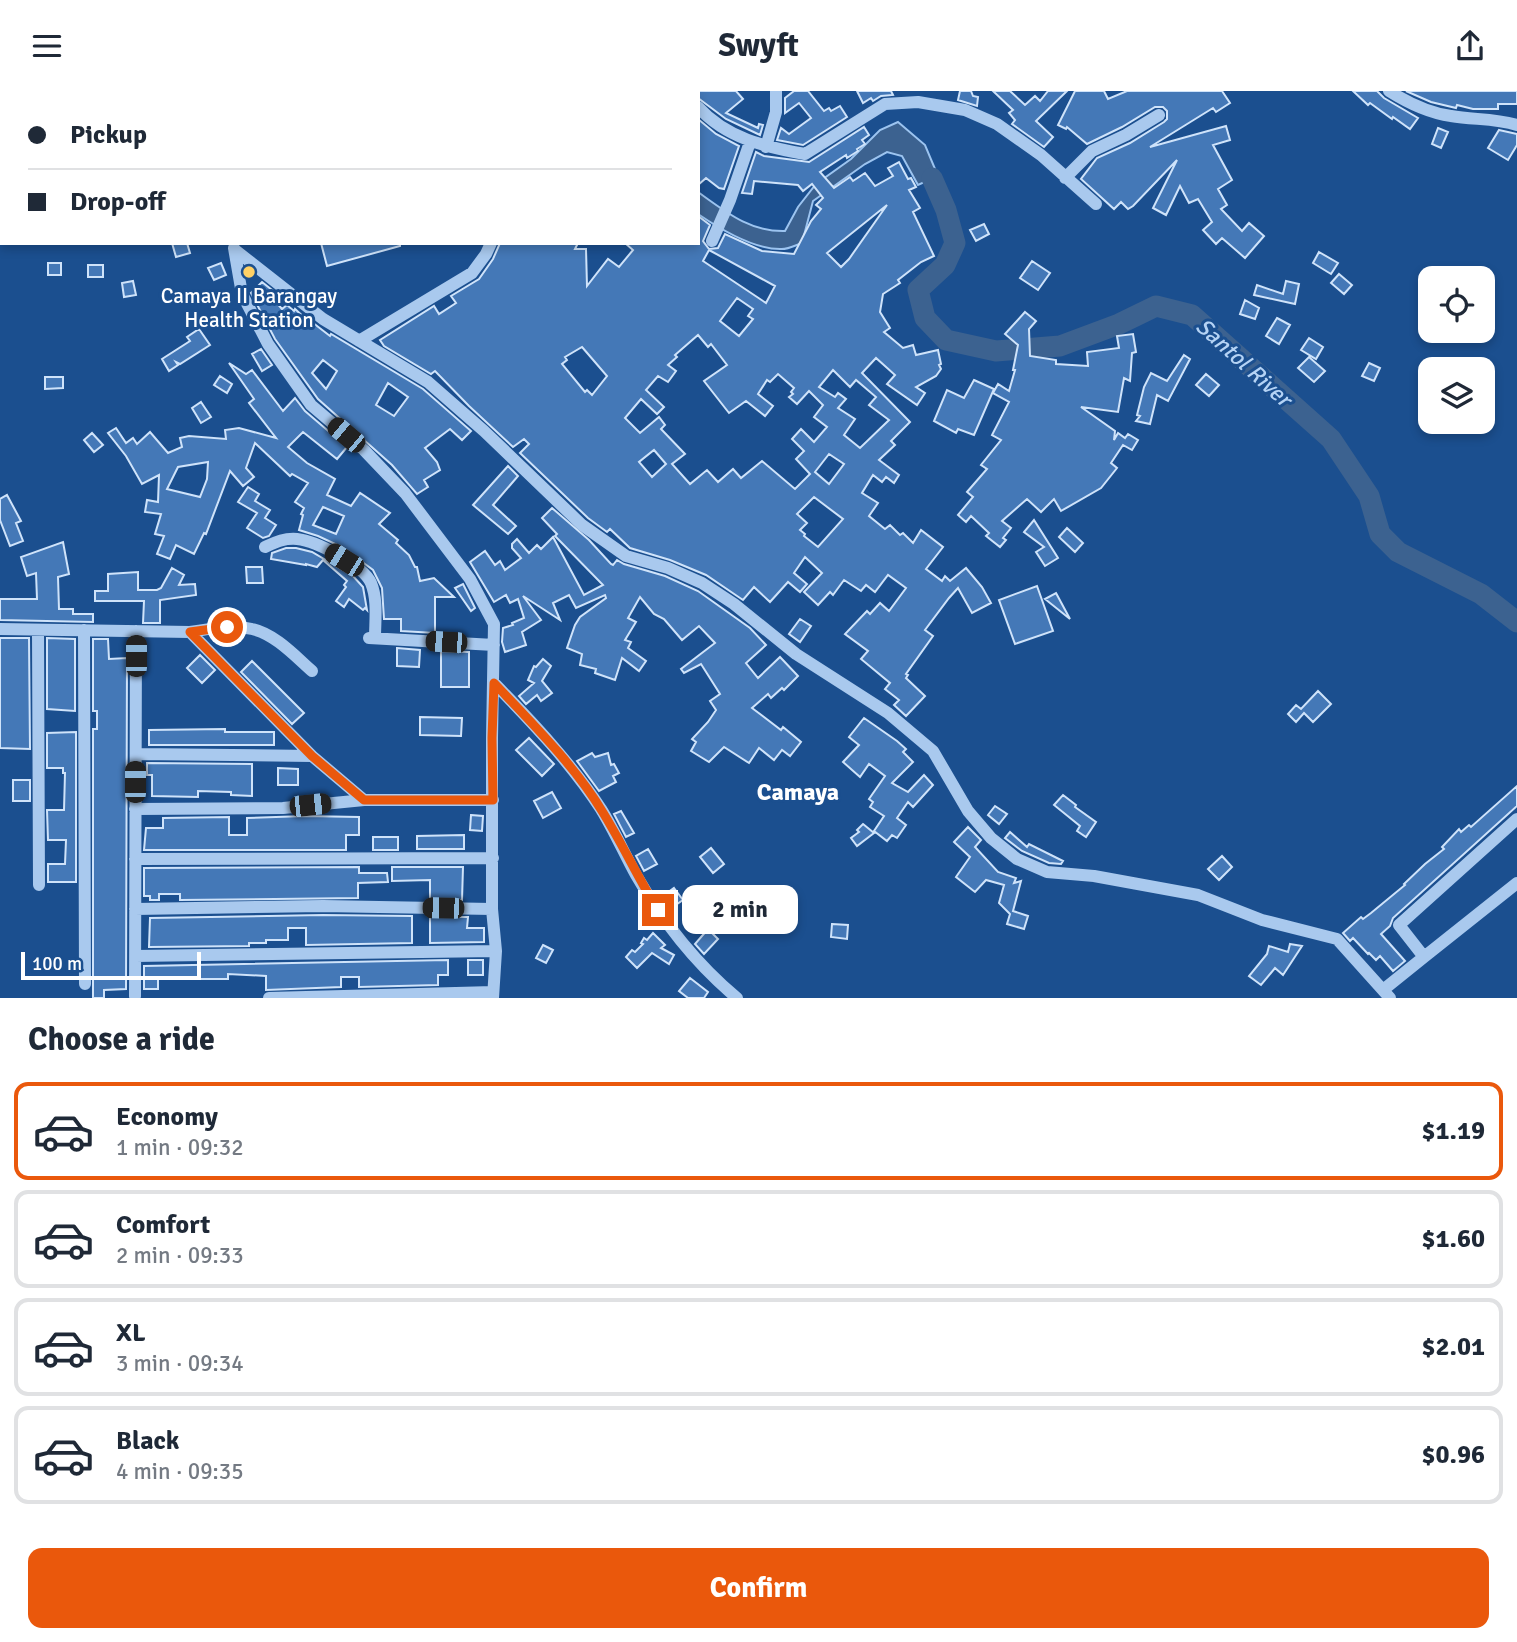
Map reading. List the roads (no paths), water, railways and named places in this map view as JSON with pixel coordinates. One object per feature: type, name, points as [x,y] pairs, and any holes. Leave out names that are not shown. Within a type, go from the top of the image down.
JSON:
[{"type":"street","points":[[766,147],[776,112],[776,91]]},
{"type":"street","points":[[1389,91],[1408,103],[1451,116],[1514,122]]},
{"type":"street","points":[[700,109],[711,121],[750,142],[804,154],[885,104],[918,102],[965,110],[997,124],[1041,155],[1096,204]]},
{"type":"street","points":[[1065,177],[1092,151],[1159,115]]},
{"type":"street","points":[[714,237],[750,142]]},
{"type":"street","points":[[359,341],[472,273],[490,245]]},
{"type":"street","points":[[233,246],[323,319],[428,382],[484,431],[582,525],[626,556],[668,568],[702,583],[734,604],[796,654],[888,713],[933,751],[968,811],[991,838],[1017,859],[1047,872],[1094,876],[1198,895],[1262,920],[1337,939],[1386,994],[1424,957],[1517,883]]},
{"type":"street","points":[[233,246],[242,294],[268,344],[311,405],[365,450],[405,493],[470,579],[494,625],[492,909],[496,951],[493,995],[269,998]]},
{"type":"street","points":[[265,547],[278,540],[297,540],[322,547],[358,568],[370,580],[375,595],[372,638],[494,645]]},
{"type":"street","points":[[0,629],[190,632],[227,627],[254,629],[275,640],[312,671]]},
{"type":"street","points":[[38,630],[39,885]]},
{"type":"street","points":[[84,631],[85,984]]},
{"type":"street","points":[[135,996],[136,631]]},
{"type":"street","points":[[190,632],[312,756],[364,800]]},
{"type":"street","points":[[494,683],[541,732],[601,809],[669,928],[707,973],[737,998]]},
{"type":"street","points":[[136,754],[312,756]]},
{"type":"street","points":[[135,809],[283,808],[364,800],[493,800]]},
{"type":"street","points":[[1424,957],[1399,925],[1517,819]]},
{"type":"street","points":[[135,859],[493,858]]},
{"type":"street","points":[[135,909],[492,909]]},
{"type":"street","points":[[135,956],[496,951]]},
{"type":"water","points":[[898,122],[925,145],[938,176],[918,185],[902,156],[887,152],[865,164],[813,201],[802,243],[783,249],[748,242],[700,215],[700,193],[749,224],[785,231],[798,207],[816,184],[851,159],[880,130]]},
{"type":"waterway","name":"Santol River","points":[[932,178],[946,210],[955,243],[945,265],[918,290],[925,318],[946,340],[996,351],[1060,346],[1119,324],[1156,306],[1192,315],[1331,439],[1369,496],[1380,534],[1398,552],[1481,594],[1517,622]]},
{"type":"place","name":"Camaya II Barangay Health Station","points":[[249,272]]},
{"type":"district","name":"Camaya","points":[[798,792]]}]
